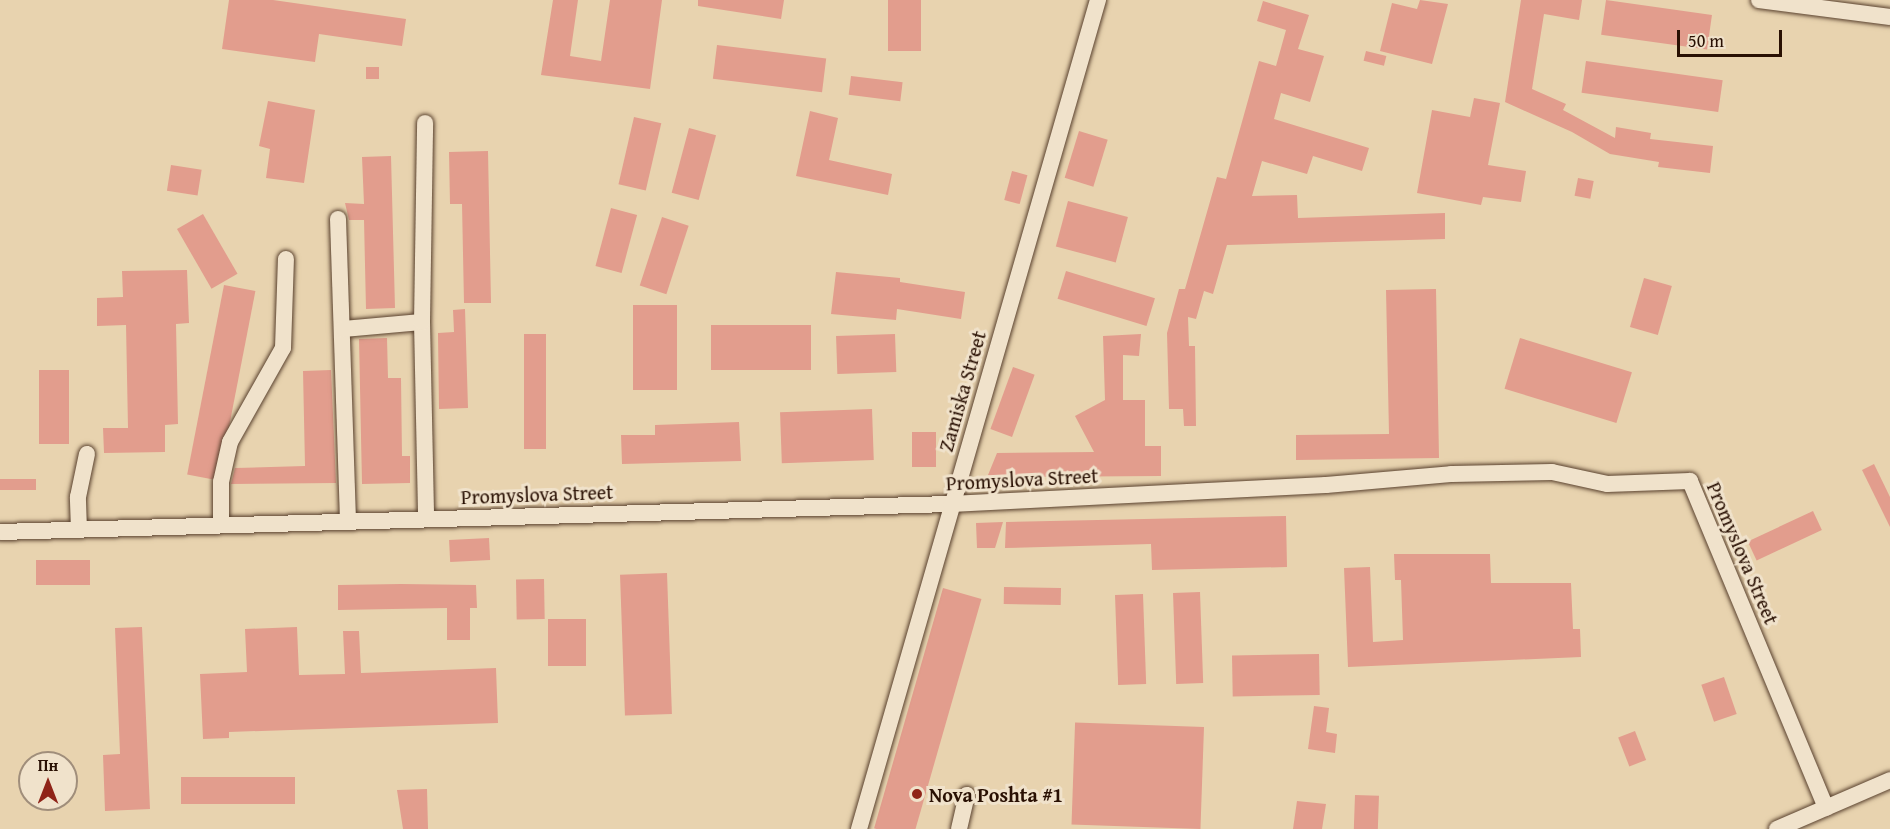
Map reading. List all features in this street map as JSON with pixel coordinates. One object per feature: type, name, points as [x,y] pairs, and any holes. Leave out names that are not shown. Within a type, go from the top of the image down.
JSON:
[{"type":"street","name":"Zamiska Street","points":[[859,829],[1098,0]]},
{"type":"street","points":[[1759,0],[1890,17]]},
{"type":"street","points":[[425,123],[422,322],[426,518]]},
{"type":"street","points":[[338,219],[348,520]]},
{"type":"street","points":[[221,525],[221,482],[230,442],[284,348],[286,259]]},
{"type":"street","points":[[343,329],[422,322]]},
{"type":"street","points":[[79,530],[78,497],[87,454]]},
{"type":"street","name":"Promyslova Street","points":[[0,532],[951,504],[1326,486],[1451,474],[1552,472],[1607,484],[1690,481],[1826,808]]},
{"type":"street","points":[[1777,829],[1890,780]]},
{"type":"street","points":[[960,829],[967,795]]},
{"type":"building","points":[[229,0],[273,0],[406,19],[402,46],[319,34],[315,62],[222,49]]},
{"type":"building","points":[[553,0],[578,0],[570,56],[601,61],[610,0],[662,0],[650,89],[541,75]]},
{"type":"building","points":[[698,0],[784,0],[781,19],[698,6]]},
{"type":"building","points":[[888,0],[921,0],[921,51],[888,51]]},
{"type":"building","points":[[1420,0],[1448,4],[1432,64],[1380,51],[1392,3],[1417,9]]},
{"type":"building","points":[[1521,0],[1582,0],[1579,20],[1544,14],[1532,89],[1566,104],[1563,110],[1615,138],[1616,127],[1651,133],[1650,139],[1713,146],[1710,173],[1658,167],[1659,162],[1610,154],[1572,132],[1505,102]]},
{"type":"building","points":[[1606,0],[1712,15],[1707,50],[1601,35]]},
{"type":"building","points":[[1263,1],[1309,15],[1298,49],[1324,56],[1310,102],[1281,93],[1274,119],[1369,148],[1362,171],[1313,156],[1307,174],[1262,161],[1252,196],[1297,195],[1298,218],[1445,213],[1445,239],[1227,245],[1213,294],[1204,291],[1196,319],[1188,317],[1189,346],[1195,346],[1196,426],[1184,426],[1183,409],[1169,409],[1167,333],[1179,289],[1185,289],[1217,177],[1226,179],[1259,61],[1276,66],[1286,30],[1257,21]]},
{"type":"building","points":[[717,45],[826,58],[822,92],[713,79]]},
{"type":"building","points":[[1366,51],[1386,56],[1384,66],[1364,61]]},
{"type":"building","points":[[1586,61],[1723,80],[1718,112],[1582,93]]},
{"type":"building","points":[[366,67],[379,67],[379,79],[366,79]]},
{"type":"building","points":[[851,76],[903,82],[900,101],[849,95]]},
{"type":"building","points":[[1474,98],[1500,103],[1488,165],[1526,171],[1521,202],[1483,197],[1481,205],[1417,193],[1432,110],[1470,117]]},
{"type":"building","points":[[268,101],[315,110],[304,183],[266,178],[270,149],[259,146]]},
{"type":"building","points":[[810,111],[838,118],[829,160],[892,174],[888,195],[796,176]]},
{"type":"building","points":[[634,117],[661,123],[646,191],[618,184]]},
{"type":"building","points":[[689,128],[716,135],[699,200],[672,193]]},
{"type":"building","points":[[1079,131],[1108,140],[1093,187],[1065,178]]},
{"type":"building","points":[[488,151],[491,303],[464,303],[462,204],[450,204],[449,152]]},
{"type":"building","points":[[391,156],[395,308],[366,309],[364,220],[349,220],[345,203],[364,204],[362,157]]},
{"type":"building","points":[[171,165],[202,170],[198,196],[167,191]]},
{"type":"building","points":[[1012,171],[1027,175],[1020,204],[1004,200]]},
{"type":"building","points":[[1578,178],[1594,181],[1590,199],[1575,196]]},
{"type":"building","points":[[1068,201],[1128,217],[1116,262],[1056,246]]},
{"type":"building","points":[[611,208],[637,215],[622,273],[595,266]]},
{"type":"building","points":[[203,214],[237,274],[212,289],[177,229]]},
{"type":"building","points":[[662,217],[689,226],[666,294],[640,285]]},
{"type":"building","points":[[187,270],[189,323],[176,324],[178,424],[165,425],[165,452],[104,453],[103,428],[128,428],[126,325],[97,326],[97,298],[123,297],[122,271]]},
{"type":"building","points":[[1066,271],[1155,298],[1146,326],[1058,299]]},
{"type":"building","points":[[836,272],[900,278],[900,282],[965,292],[961,319],[897,309],[896,320],[831,314]]},
{"type":"building","points":[[1644,278],[1672,286],[1658,335],[1630,327]]},
{"type":"building","points":[[224,285],[255,291],[219,481],[187,474]]},
{"type":"building","points":[[1436,289],[1439,458],[1296,460],[1296,435],[1389,434],[1386,290]]},
{"type":"building","points":[[633,305],[677,305],[677,390],[633,390]]},
{"type":"building","points":[[465,309],[468,408],[439,409],[438,333],[454,332],[453,310]]},
{"type":"building","points":[[711,325],[811,325],[811,370],[711,370]]},
{"type":"building","points":[[524,334],[546,334],[546,449],[524,449]]},
{"type":"building","points":[[895,334],[896,372],[837,374],[836,336]]},
{"type":"building","points":[[1141,334],[1139,356],[1123,355],[1123,400],[1145,400],[1145,446],[1161,446],[1161,476],[1008,477],[1006,483],[988,475],[997,453],[1094,452],[1075,416],[1105,400],[1103,336]]},
{"type":"building","points":[[387,338],[388,378],[401,378],[402,456],[410,456],[410,483],[362,484],[359,339]]},
{"type":"building","points":[[1520,338],[1632,372],[1616,423],[1505,389]]},
{"type":"building","points":[[1013,367],[1035,375],[1012,437],[990,429]]},
{"type":"building","points":[[39,370],[69,370],[69,444],[39,444]]},
{"type":"building","points":[[331,370],[336,483],[231,484],[235,468],[305,466],[303,371]]},
{"type":"building","points":[[872,409],[874,460],[782,463],[780,412]]},
{"type":"building","points":[[739,422],[741,461],[622,464],[621,435],[655,435],[655,425]]},
{"type":"building","points":[[912,432],[936,432],[936,467],[912,467]]},
{"type":"building","points":[[1874,464],[1890,497],[1890,527],[1862,470]]},
{"type":"building","points":[[0,479],[36,479],[36,490],[0,490]]},
{"type":"building","points":[[1813,511],[1822,530],[1757,560],[1748,541]]},
{"type":"building","points":[[1286,516],[1287,567],[1152,570],[1151,544],[1005,548],[1006,522]]},
{"type":"building","points":[[1003,522],[995,548],[977,548],[976,523]]},
{"type":"building","points":[[489,538],[490,560],[450,562],[449,540]]},
{"type":"building","points":[[1394,554],[1490,554],[1491,583],[1571,583],[1573,629],[1580,629],[1581,657],[1348,667],[1344,568],[1370,567],[1373,642],[1403,640],[1401,580],[1395,580]]},
{"type":"building","points":[[36,560],[90,560],[90,585],[36,585]]},
{"type":"building","points":[[667,573],[672,714],[625,716],[620,575]]},
{"type":"building","points":[[516,579],[544,579],[545,619],[517,619]]},
{"type":"building","points":[[338,585],[476,585],[477,608],[470,608],[470,640],[447,640],[447,608],[338,610]]},
{"type":"building","points":[[1004,587],[1061,588],[1061,605],[1004,604]]},
{"type":"building","points":[[943,588],[981,599],[916,829],[874,828]]},
{"type":"building","points":[[1200,592],[1203,683],[1176,684],[1173,593]]},
{"type":"building","points":[[1143,594],[1146,684],[1118,685],[1115,595]]},
{"type":"building","points":[[548,619],[586,619],[586,666],[548,666]]},
{"type":"building","points":[[142,627],[150,809],[105,811],[103,755],[120,754],[115,628]]},
{"type":"building","points":[[297,627],[299,675],[345,674],[343,631],[359,631],[361,673],[496,668],[498,723],[229,732],[229,738],[203,739],[200,674],[247,672],[245,629]]},
{"type":"building","points":[[1319,654],[1320,695],[1233,697],[1232,656]]},
{"type":"building","points":[[1724,677],[1737,714],[1714,722],[1701,685]]},
{"type":"building","points":[[1314,706],[1329,708],[1326,732],[1337,734],[1335,753],[1308,749]]},
{"type":"building","points":[[1075,722],[1204,727],[1200,829],[1072,824]]},
{"type":"building","points":[[1635,731],[1646,760],[1629,766],[1618,737]]},
{"type":"building","points":[[181,777],[295,777],[295,804],[181,804]]},
{"type":"building","points":[[427,789],[428,829],[403,829],[397,790]]},
{"type":"building","points":[[1355,795],[1379,796],[1378,829],[1354,829]]},
{"type":"building","points":[[1297,801],[1326,804],[1322,829],[1293,829]]},
{"type":"place","name":"Nova Poshta #1","points":[[917,794]]}]
